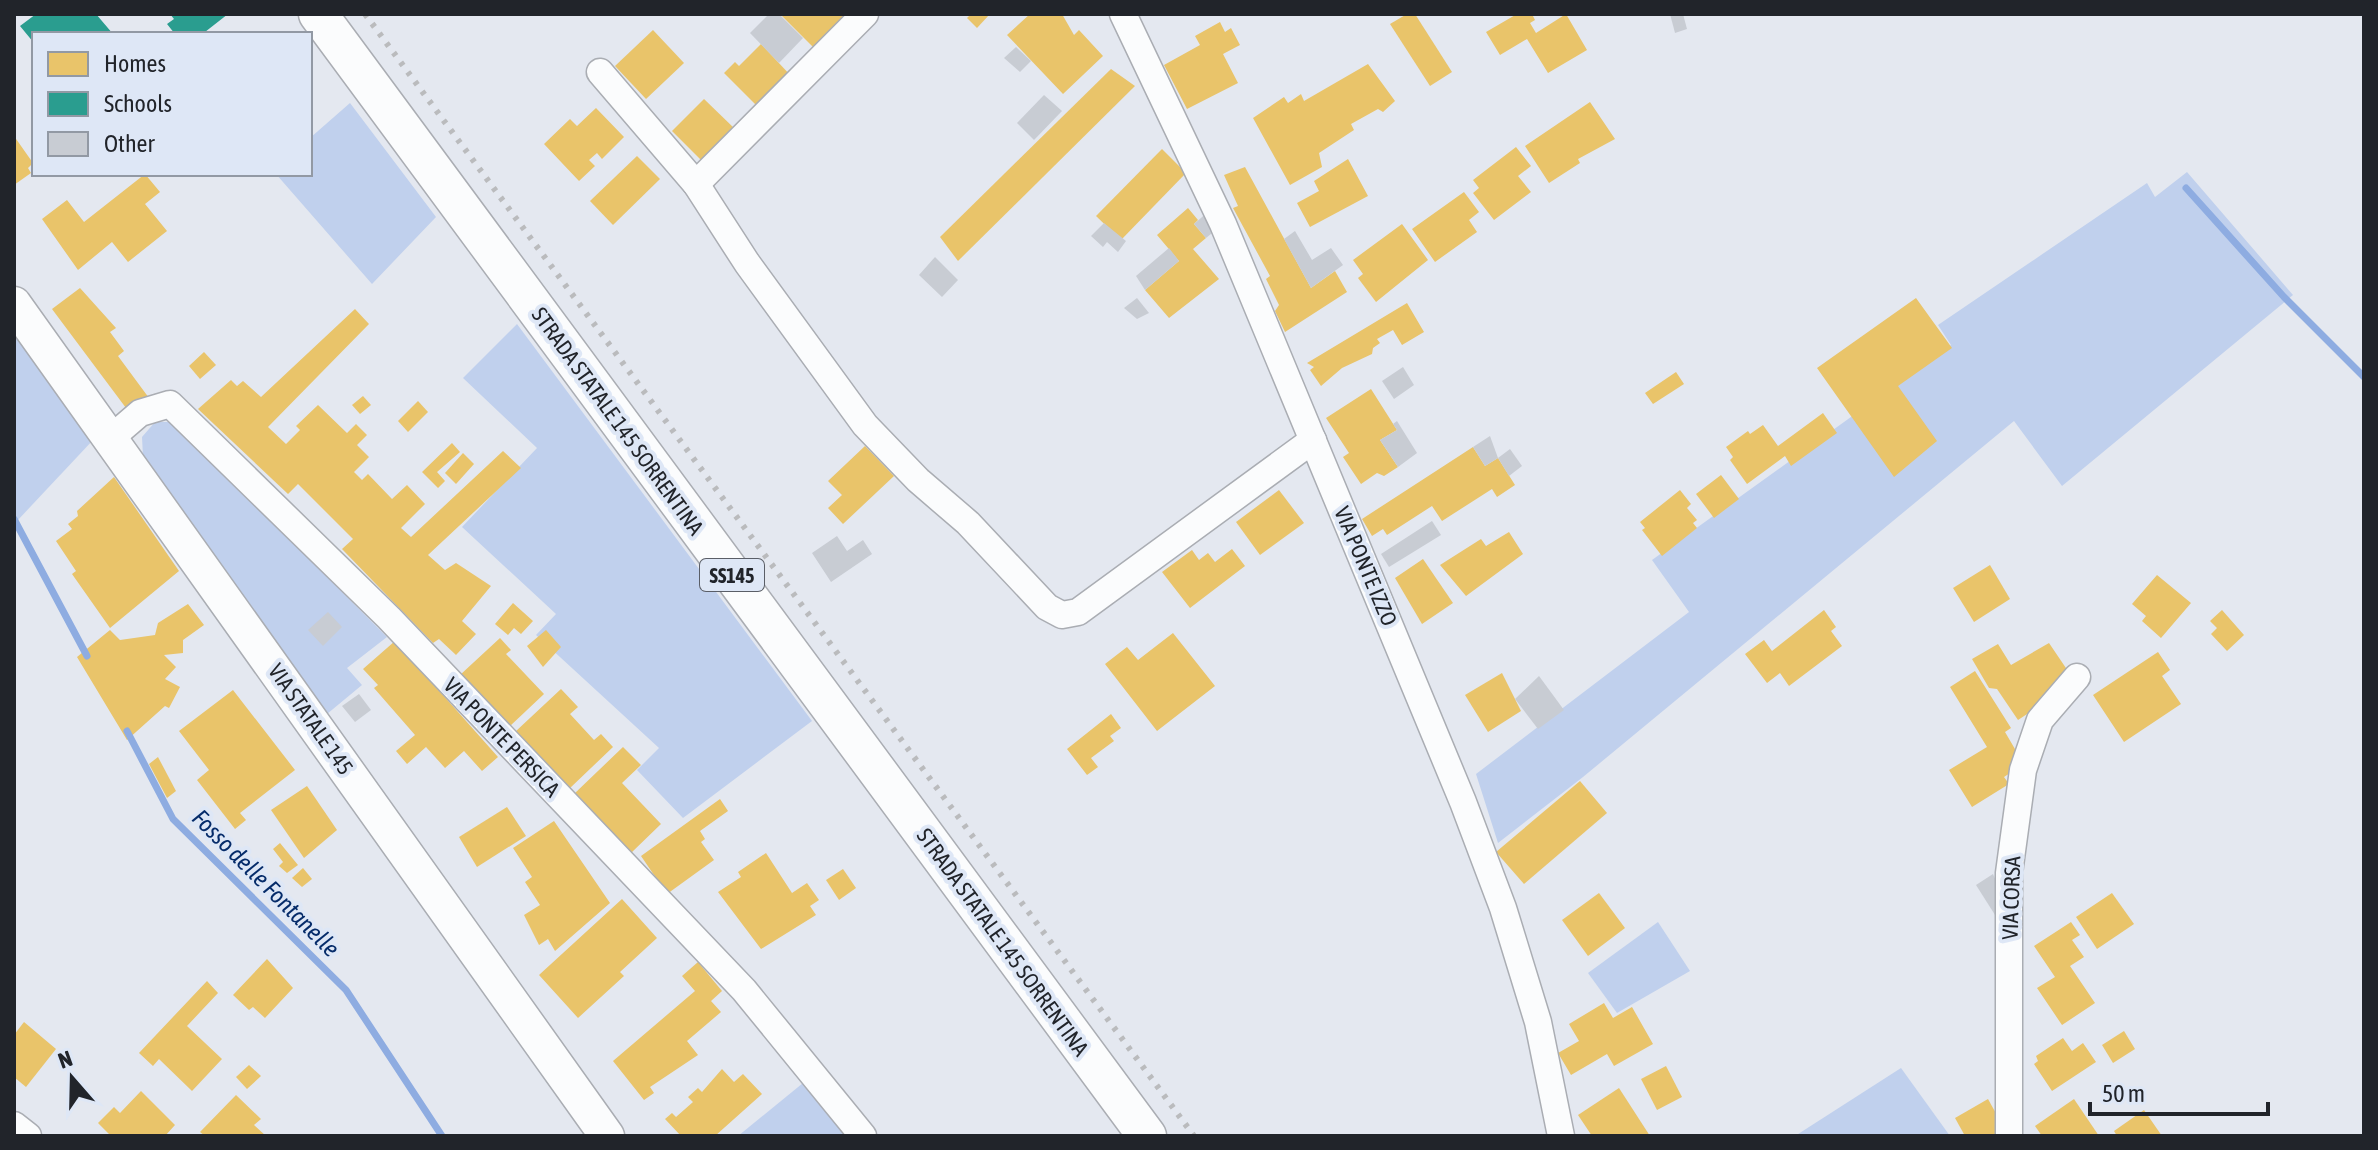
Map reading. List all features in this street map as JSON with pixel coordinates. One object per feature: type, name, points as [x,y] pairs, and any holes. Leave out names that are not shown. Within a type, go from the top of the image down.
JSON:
[{"type":"highway","name":"STRADA STATALE 145 SORRENTINA","points":[[318,14],[1147,1136]]},
{"type":"main road","name":"VIA STATALE 145","points":[[14,304],[607,1136]]},
{"type":"street","points":[[696,184],[865,14]]},
{"type":"street","name":"VIA PONTE IZZO","points":[[1123,14],[1223,224],[1434,730],[1503,908],[1538,1022],[1561,1136]]},
{"type":"street","points":[[600,72],[696,184],[747,263],[865,425],[918,480],[968,523],[1047,607],[1062,615],[1078,612],[1313,440]]},
{"type":"street","name":"VIA PONTE PERSICA","points":[[111,438],[140,413],[170,404],[389,618],[744,990],[863,1136]]},
{"type":"street","name":"VIA CORSA","points":[[2009,1136],[2009,873],[2023,770],[2040,720],[2077,677]]},
{"type":"street","points":[[14,1125],[28,1136]]},
{"type":"shaded area","points":[[350,103],[436,217],[372,284],[278,176],[312,176],[312,136]]},
{"type":"shaded area","points":[[2187,172],[2293,295],[2062,486],[2014,421],[1583,777],[1498,843],[1476,774],[1689,612],[1652,560],[1951,345],[1938,325],[2147,183],[2155,197]]},
{"type":"shaded area","points":[[14,323],[93,440],[17,521],[14,519]]},
{"type":"shaded area","points":[[517,324],[812,721],[683,818],[637,770],[659,748],[536,635],[556,614],[462,527],[537,448],[463,378]]},
{"type":"shaded area","points":[[155,422],[172,422],[387,637],[347,668],[362,685],[327,714],[143,457],[142,437]]},
{"type":"shaded area","points":[[1658,922],[1690,971],[1617,1013],[1588,973]]},
{"type":"shaded area","points":[[1901,1068],[1950,1136],[1795,1136]]},
{"type":"shaded area","points":[[803,1083],[850,1136],[738,1136]]},
{"type":"building: Homes","points":[[845,14],[848,17],[816,50],[782,16]]},
{"type":"building: Homes","points":[[971,14],[990,14],[977,28],[967,18]]},
{"type":"building: Homes","points":[[1030,14],[1062,14],[1074,35],[1079,30],[1103,56],[1063,94],[1007,35]]},
{"type":"building: Homes","points":[[1407,14],[1415,14],[1452,72],[1430,86],[1390,24]]},
{"type":"building: Homes","points":[[1517,14],[1532,14],[1535,20],[1530,23],[1536,33],[1566,14],[1587,50],[1548,73],[1527,39],[1500,55],[1486,32]]},
{"type":"building: Homes","points":[[1220,22],[1225,32],[1231,28],[1240,45],[1223,54],[1238,83],[1187,109],[1164,65],[1200,45],[1195,36]]},
{"type":"building: Homes","points":[[653,30],[684,63],[646,99],[615,66]]},
{"type":"building: Homes","points":[[761,44],[792,77],[760,109],[724,73],[735,62],[739,66]]},
{"type":"building: Homes","points":[[1368,64],[1395,101],[1383,112],[1378,109],[1351,124],[1354,130],[1319,153],[1322,167],[1290,185],[1253,118],[1284,97],[1288,103],[1301,94],[1304,101]]},
{"type":"building: Homes","points":[[1111,69],[1135,86],[958,261],[940,237]]},
{"type":"building: Homes","points":[[704,99],[735,129],[703,162],[672,131]]},
{"type":"building: Homes","points":[[1590,102],[1615,139],[1578,159],[1580,163],[1549,183],[1525,146]]},
{"type":"building: Homes","points":[[596,108],[624,137],[602,159],[597,153],[589,160],[595,166],[579,181],[544,144],[570,119],[577,126]]},
{"type":"building: Homes","points":[[14,136],[32,164],[28,168],[31,173],[14,185]]},
{"type":"building: Homes","points":[[1516,147],[1531,166],[1518,176],[1531,192],[1494,220],[1473,193],[1479,188],[1473,180]]},
{"type":"building: Homes","points":[[1162,149],[1186,173],[1121,240],[1096,216]]},
{"type":"building: Homes","points":[[637,156],[660,179],[613,225],[590,201]]},
{"type":"building: Homes","points":[[1348,159],[1368,196],[1310,227],[1297,203],[1319,191],[1314,181]]},
{"type":"building: Homes","points":[[1245,167],[1311,288],[1335,271],[1347,292],[1285,332],[1275,311],[1279,305],[1266,279],[1270,276],[1233,208],[1238,206],[1224,175]]},
{"type":"building: Homes","points":[[142,176],[147,176],[160,192],[145,204],[167,231],[128,262],[112,242],[78,270],[42,219],[67,200],[84,222]]},
{"type":"building: Homes","points":[[1464,192],[1479,212],[1469,220],[1477,232],[1435,262],[1412,229]]},
{"type":"building: Homes","points":[[1188,208],[1198,220],[1194,224],[1206,238],[1193,249],[1219,279],[1169,318],[1145,290],[1179,261],[1157,235]]},
{"type":"building: Homes","points":[[1402,224],[1428,260],[1376,302],[1358,278],[1363,274],[1353,260]]},
{"type":"building: Homes","points":[[80,288],[116,328],[110,332],[124,351],[118,356],[149,398],[129,412],[52,309]]},
{"type":"building: Homes","points":[[1916,298],[1952,348],[1898,386],[1937,441],[1894,477],[1817,368]]},
{"type":"building: Homes","points":[[1407,303],[1424,332],[1402,345],[1393,330],[1377,339],[1380,343],[1373,348],[1372,354],[1342,368],[1321,386],[1310,370],[1314,367],[1307,363]]},
{"type":"building: Homes","points":[[355,309],[369,324],[268,427],[286,444],[300,430],[296,426],[318,405],[347,433],[356,424],[367,435],[357,445],[369,457],[354,472],[362,480],[368,474],[392,499],[407,485],[425,504],[401,528],[411,537],[503,451],[521,468],[428,555],[445,570],[456,563],[491,586],[462,621],[476,634],[456,655],[439,639],[433,643],[342,549],[353,539],[298,484],[288,494],[198,409],[231,380],[237,386],[243,381],[261,397]]},
{"type":"building: Homes","points":[[204,352],[216,365],[200,379],[189,366]]},
{"type":"building: Homes","points":[[1676,372],[1684,384],[1653,404],[1645,393]]},
{"type":"building: Homes","points":[[1371,389],[1397,430],[1380,440],[1398,467],[1384,476],[1377,473],[1361,484],[1343,457],[1349,453],[1326,418]]},
{"type":"building: Homes","points":[[363,396],[371,405],[360,414],[352,405]]},
{"type":"building: Homes","points":[[418,401],[428,412],[408,432],[398,421]]},
{"type":"building: Homes","points":[[1823,413],[1837,433],[1791,466],[1785,456],[1747,484],[1730,460],[1733,457],[1726,447],[1748,431],[1750,434],[1763,425],[1778,446]]},
{"type":"building: Homes","points":[[452,443],[460,452],[437,472],[445,481],[438,488],[422,472]]},
{"type":"building: Homes","points":[[865,446],[894,476],[843,524],[828,508],[842,495],[828,481]]},
{"type":"building: Homes","points":[[1473,447],[1485,466],[1498,458],[1515,485],[1497,497],[1492,489],[1442,521],[1432,506],[1387,535],[1383,529],[1372,536],[1362,519]]},
{"type":"building: Homes","points":[[463,453],[474,464],[456,484],[445,473]]},
{"type":"building: Homes","points":[[1721,475],[1739,499],[1714,518],[1696,494]]},
{"type":"building: Homes","points":[[114,477],[179,571],[110,628],[72,574],[76,571],[56,541],[72,529],[68,524],[78,516],[77,511]]},
{"type":"building: Homes","points":[[1279,490],[1304,523],[1260,555],[1236,522]]},
{"type":"building: Homes","points":[[1680,490],[1691,504],[1687,508],[1697,520],[1693,523],[1697,528],[1662,556],[1642,530],[1645,528],[1640,522]]},
{"type":"building: Homes","points":[[1509,532],[1523,554],[1466,596],[1440,565],[1481,539],[1486,546]]},
{"type":"building: Homes","points":[[1232,549],[1245,566],[1190,608],[1162,572],[1192,550],[1199,560],[1208,553],[1215,562]]},
{"type":"building: Homes","points":[[1423,559],[1453,603],[1422,624],[1395,578]]},
{"type":"building: Homes","points":[[1990,565],[2010,599],[1974,622],[1953,588]]},
{"type":"building: Homes","points":[[2157,575],[2191,603],[2161,638],[2142,621],[2146,616],[2132,604]]},
{"type":"building: Homes","points":[[513,603],[533,621],[521,634],[514,628],[508,635],[495,624]]},
{"type":"building: Homes","points":[[188,604],[204,625],[183,640],[183,653],[164,655],[176,667],[165,679],[180,687],[169,708],[165,706],[127,740],[77,657],[110,630],[120,640],[155,635],[158,623]]},
{"type":"building: Homes","points":[[1824,610],[1836,627],[1831,631],[1842,646],[1789,686],[1780,673],[1767,683],[1745,654],[1764,640],[1772,651]]},
{"type":"building: Homes","points":[[2222,610],[2244,635],[2227,651],[2211,634],[2217,628],[2210,621]]},
{"type":"building: Homes","points":[[546,630],[561,647],[543,667],[527,646]]},
{"type":"building: Homes","points":[[1173,633],[1215,686],[1157,731],[1105,664],[1127,647],[1138,660]]},
{"type":"building: Homes","points":[[500,638],[511,650],[506,654],[544,694],[509,727],[460,675]]},
{"type":"building: Homes","points":[[395,641],[498,757],[482,771],[464,751],[445,768],[426,747],[407,764],[396,751],[415,735],[374,688],[378,685],[363,669]]},
{"type":"building: Homes","points":[[2049,643],[2070,674],[2041,697],[2044,703],[2018,720],[1997,689],[1989,688],[1972,659],[1998,644],[2011,665]]},
{"type":"building: Homes","points":[[2158,652],[2170,670],[2162,676],[2181,704],[2124,742],[2093,695]]},
{"type":"building: Homes","points":[[1975,671],[2011,728],[2005,732],[2022,761],[2019,767],[2004,777],[2009,784],[1972,807],[1949,770],[1987,747],[1950,687]]},
{"type":"building: Homes","points":[[1502,673],[1521,711],[1488,732],[1465,695]]},
{"type":"building: Homes","points":[[561,689],[578,707],[570,714],[594,740],[601,734],[613,747],[569,789],[515,732]]},
{"type":"building: Homes","points":[[233,690],[295,770],[240,813],[246,820],[235,829],[197,780],[209,770],[179,731]]},
{"type":"building: Homes","points":[[1111,714],[1121,728],[1110,736],[1114,741],[1091,758],[1098,767],[1087,775],[1067,749]]},
{"type":"building: Homes","points":[[623,747],[641,765],[622,783],[661,824],[631,853],[574,794]]},
{"type":"building: Homes","points":[[158,757],[176,791],[167,798],[149,764]]},
{"type":"building: Homes","points":[[1580,781],[1607,813],[1524,884],[1496,852]]},
{"type":"building: Homes","points":[[307,786],[337,830],[304,858],[271,810]]},
{"type":"building: Homes","points":[[720,799],[728,811],[700,831],[705,839],[701,842],[714,860],[667,894],[641,856]]},
{"type":"building: Homes","points":[[507,807],[526,836],[477,867],[459,837]]},
{"type":"building: Homes","points":[[554,821],[610,903],[555,951],[548,939],[539,945],[524,915],[540,905],[525,882],[532,877],[513,848]]},
{"type":"building: Homes","points":[[280,843],[298,865],[287,873],[279,866],[283,862],[273,849]]},
{"type":"building: Homes","points":[[766,853],[792,893],[807,883],[819,900],[810,906],[816,915],[761,949],[718,892],[741,877],[738,872]]},
{"type":"building: Homes","points":[[303,868],[312,879],[302,887],[292,878]]},
{"type":"building: Homes","points":[[843,869],[856,888],[839,900],[826,880]]},
{"type":"building: Homes","points":[[1599,893],[1625,928],[1588,956],[1562,920]]},
{"type":"building: Homes","points":[[2112,893],[2134,924],[2097,949],[2076,917]]},
{"type":"building: Homes","points":[[622,899],[657,938],[620,972],[624,976],[578,1018],[539,975]]},
{"type":"building: Homes","points":[[2071,922],[2080,935],[2072,940],[2084,957],[2070,966],[2095,1003],[2062,1025],[2037,988],[2055,977],[2034,946]]},
{"type":"building: Homes","points":[[267,959],[293,988],[265,1018],[253,1007],[249,1010],[233,995]]},
{"type":"building: Homes","points":[[698,962],[722,991],[711,1001],[721,1012],[687,1041],[698,1055],[650,1087],[654,1093],[644,1100],[613,1061],[695,991],[682,976]]},
{"type":"building: Homes","points":[[207,981],[218,993],[187,1026],[222,1059],[192,1091],[159,1059],[153,1066],[139,1053]]},
{"type":"building: Homes","points":[[1604,1003],[1613,1018],[1632,1007],[1653,1044],[1614,1066],[1607,1054],[1571,1075],[1558,1053],[1579,1041],[1569,1024]]},
{"type":"building: Homes","points":[[24,1022],[56,1049],[26,1087],[14,1077],[14,1035]]},
{"type":"building: Homes","points":[[2124,1031],[2135,1049],[2113,1063],[2102,1045]]},
{"type":"building: Homes","points":[[2063,1038],[2072,1051],[2083,1043],[2096,1062],[2052,1091],[2034,1064],[2038,1061],[2036,1056]]},
{"type":"building: Homes","points":[[249,1065],[261,1076],[247,1089],[236,1077]]},
{"type":"building: Homes","points":[[1666,1066],[1682,1097],[1657,1110],[1641,1079]]},
{"type":"building: Homes","points":[[722,1069],[734,1082],[743,1074],[762,1094],[715,1136],[681,1136],[665,1119],[672,1113],[676,1117],[693,1102],[688,1097],[698,1088],[702,1092]]},
{"type":"building: Homes","points":[[1619,1088],[1650,1136],[1592,1136],[1578,1115]]},
{"type":"building: Homes","points":[[141,1091],[175,1125],[165,1136],[111,1136],[98,1123],[114,1107],[120,1113]]},
{"type":"building: Homes","points":[[236,1095],[261,1119],[254,1125],[266,1136],[205,1136],[200,1132]]},
{"type":"building: Homes","points":[[1988,1099],[2003,1126],[2000,1136],[1965,1136],[1955,1118]]},
{"type":"building: Homes","points":[[2074,1099],[2099,1136],[2042,1136],[2035,1126]]},
{"type":"building: Homes","points":[[2144,1110],[2162,1136],[2117,1136],[2114,1131]]},
{"type":"building: Schools","points":[[36,14],[96,14],[111,32],[32,32],[32,41],[20,26]]},
{"type":"building: Schools","points":[[170,14],[228,14],[205,32],[173,32],[167,24],[174,19]]},
{"type":"building: Other","points":[[769,14],[779,14],[803,38],[779,63],[750,33]]},
{"type":"building: Other","points":[[1670,14],[1683,14],[1687,29],[1675,33]]},
{"type":"building: Other","points":[[1016,47],[1031,61],[1020,72],[1004,58]]},
{"type":"building: Other","points":[[1044,95],[1062,111],[1034,140],[1017,123]]},
{"type":"building: Other","points":[[1209,211],[1217,229],[1206,238],[1194,224]]},
{"type":"building: Other","points":[[1104,223],[1126,241],[1118,252],[1107,242],[1103,247],[1091,236]]},
{"type":"building: Other","points":[[1295,231],[1312,260],[1331,248],[1343,265],[1311,288],[1284,239]]},
{"type":"building: Other","points":[[1169,248],[1179,261],[1145,290],[1136,276]]},
{"type":"building: Other","points":[[935,257],[958,280],[942,297],[919,275]]},
{"type":"building: Other","points":[[1137,298],[1149,313],[1137,319],[1124,308]]},
{"type":"building: Other","points":[[1403,367],[1414,385],[1394,399],[1382,381]]},
{"type":"building: Other","points":[[1397,421],[1417,453],[1398,467],[1380,440],[1397,430],[1393,424]]},
{"type":"building: Other","points":[[1490,436],[1498,458],[1485,466],[1473,447]]},
{"type":"building: Other","points":[[1510,449],[1522,466],[1509,476],[1498,458]]},
{"type":"building: Other","points":[[1432,521],[1441,535],[1389,567],[1381,554]]},
{"type":"building: Other","points":[[837,536],[847,551],[863,540],[872,554],[831,582],[812,553]]},
{"type":"building: Other","points":[[328,612],[342,627],[323,646],[308,630]]},
{"type":"building: Other","points":[[1539,676],[1564,710],[1538,729],[1515,699]]},
{"type":"building: Other","points":[[359,694],[371,710],[355,722],[342,706]]},
{"type":"building: Other","points":[[1993,874],[2003,898],[2002,926],[1976,885]]},
{"type":"waterway","name":"Fosso delle Fontanelle","points":[[2186,188],[2284,297],[2364,377]]},
{"type":"waterway","name":"Fosso delle Fontanelle","points":[[14,519],[87,656]]},
{"type":"waterway","name":"Fosso delle Fontanelle","points":[[127,731],[173,819],[346,990],[442,1136]]},
{"type":"railway","points":[[365,14],[1194,1136]]}]
